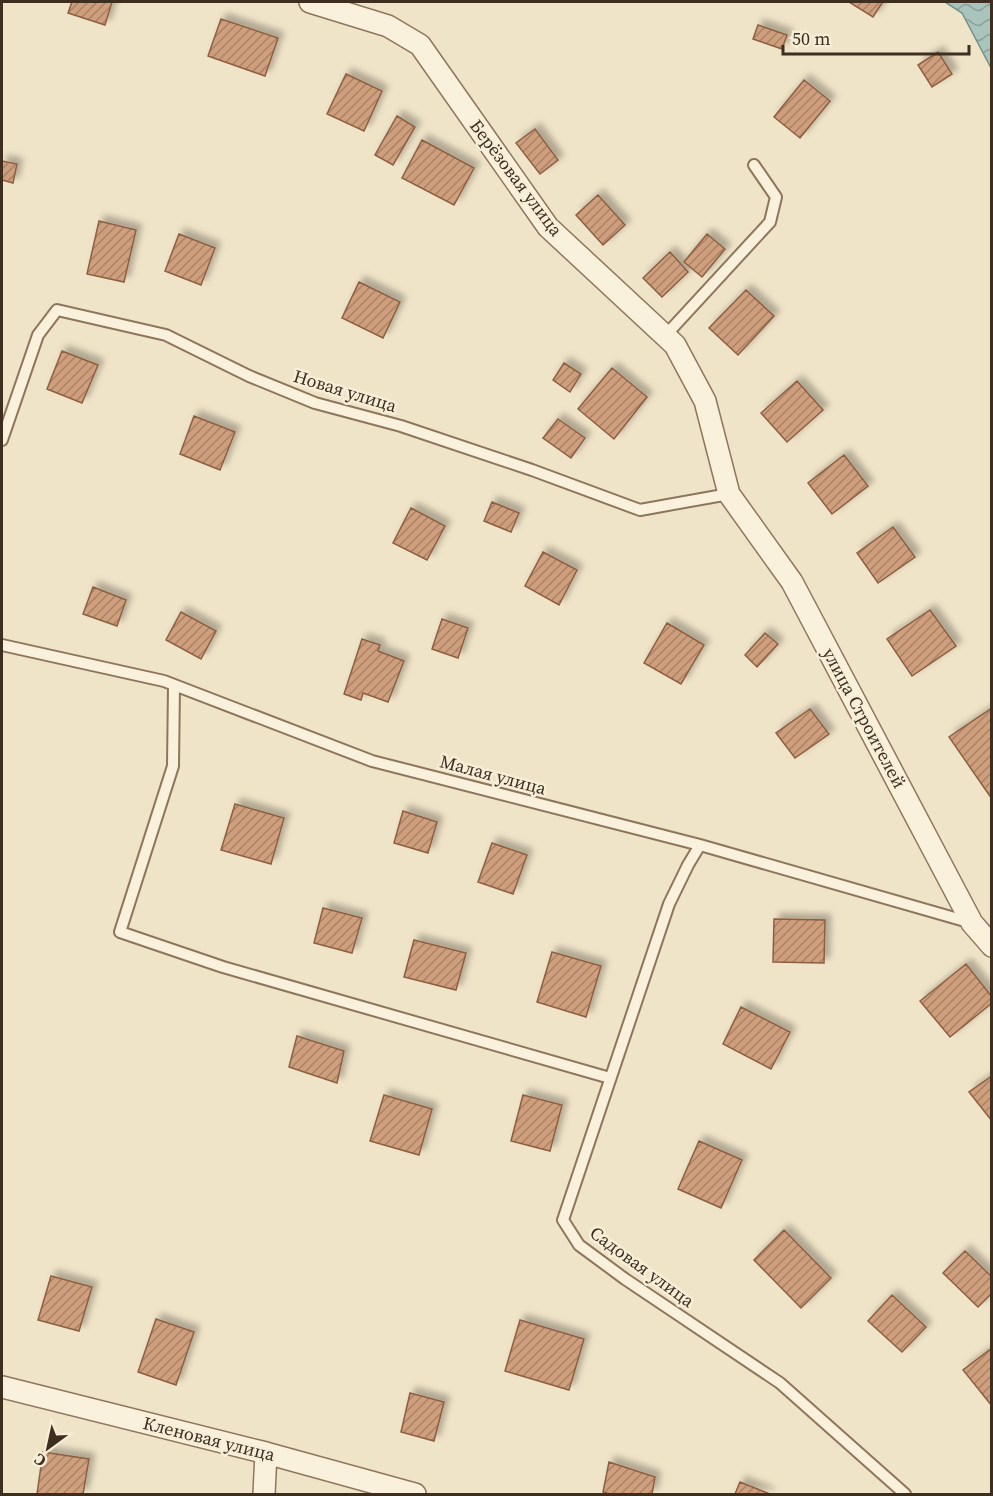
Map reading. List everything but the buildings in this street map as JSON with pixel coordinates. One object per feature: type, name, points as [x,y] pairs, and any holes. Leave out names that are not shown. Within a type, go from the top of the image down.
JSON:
[{"type":"street","name":"Берёзовая улица","points":[[310,2],[388,26],[420,45],[548,227],[675,345],[705,401],[729,494]]},
{"type":"street","name":"улица Строителей","points":[[729,494],[792,582],[972,923],[992,946]]},
{"type":"street","name":"Кленовая улица","points":[[2,1387],[415,1494]]},
{"type":"street","points":[[264,1494],[266,1454]]},
{"type":"lane","points":[[665,336],[770,222],[776,197],[754,165]]},
{"type":"lane","name":"Новая улица","points":[[2,440],[38,335],[57,310],[166,335],[249,376],[315,403],[401,426],[532,470],[640,510],[729,494]]},
{"type":"lane","name":"Малая улица","points":[[6,646],[164,681],[372,761],[700,845],[972,923]]},
{"type":"lane","points":[[174,686],[173,766],[120,932],[223,967],[610,1078]]},
{"type":"lane","name":"Садовая улица","points":[[700,845],[669,904],[563,1220],[579,1245],[780,1383],[904,1494]]},
{"type":"water","points":[[945,2],[991,2],[991,68],[962,13]]}]
